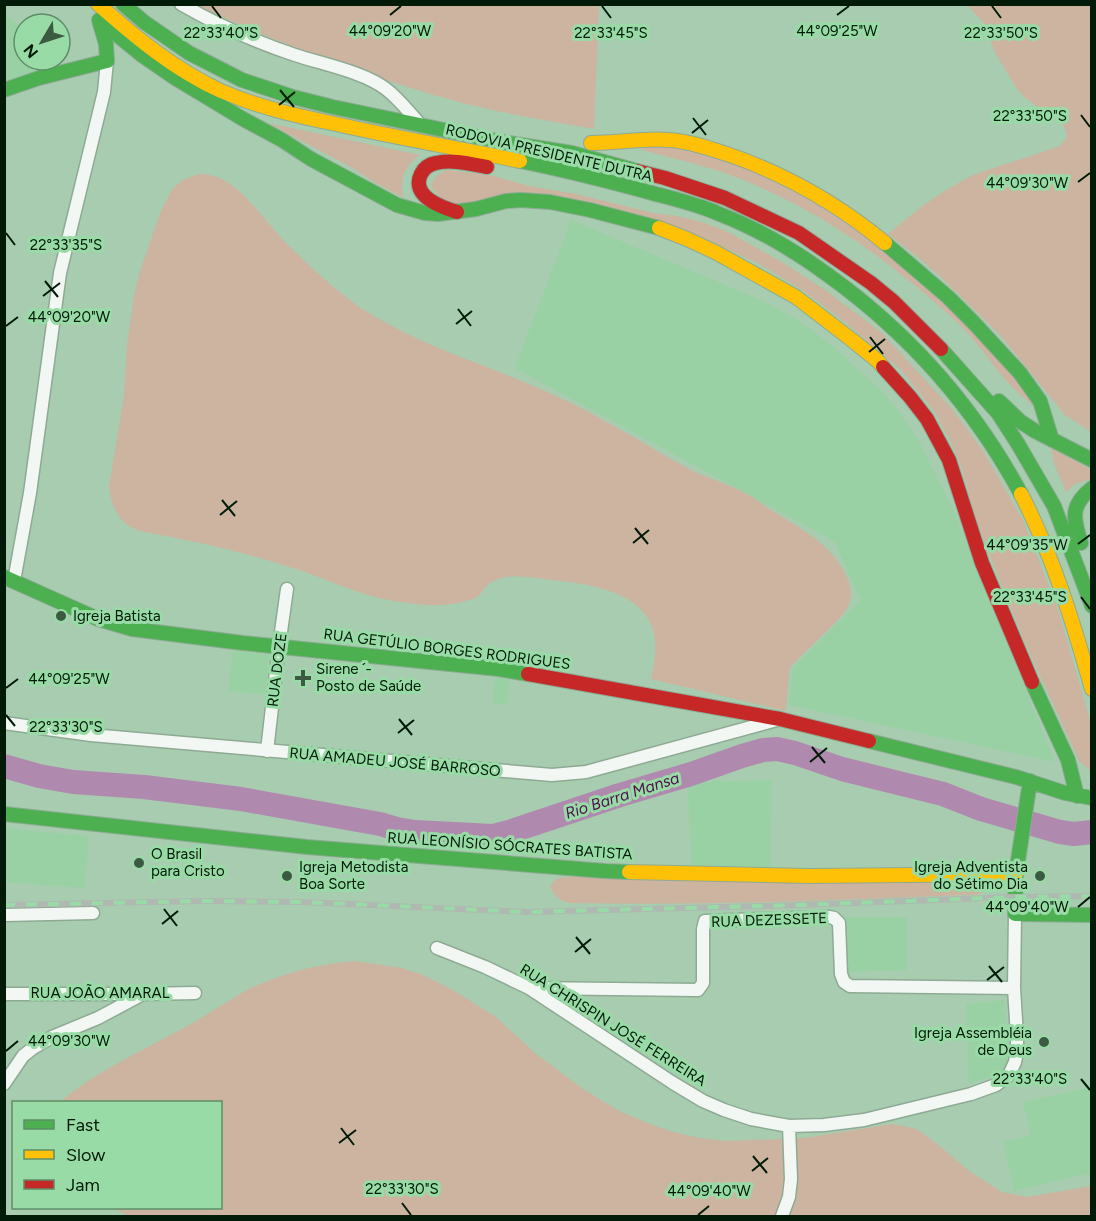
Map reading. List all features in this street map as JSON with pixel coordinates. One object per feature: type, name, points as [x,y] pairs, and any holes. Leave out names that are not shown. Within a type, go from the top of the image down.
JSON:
[{"type":"main road","name":"RODOVIA PRESIDENTE DUTRA","points":[[123,4],[189,54],[242,80],[293,97],[502,142],[572,153],[665,178],[725,198],[799,232],[894,302],[947,355],[998,413],[1054,506],[1092,606]]},
{"type":"main road","name":"RODOVIA PRESIDENTE DUTRA","points":[[91,5],[175,64],[220,90],[251,102],[295,115],[372,132],[476,151],[601,178],[706,208],[753,229],[787,248],[855,293],[900,331],[944,378],[963,400],[997,453],[1032,516],[1049,555],[1092,689]]},
{"type":"main road","points":[[4,90],[39,78],[106,61],[108,50],[106,40],[91,5]]},
{"type":"main road","points":[[99,20],[143,56],[175,78],[311,159],[397,205],[425,213],[438,214],[476,209],[506,201],[557,203],[655,227],[715,252],[774,284],[796,297],[831,324],[878,362],[921,411],[950,460],[982,563],[1036,692],[1068,760],[1077,795]]},
{"type":"main road","points":[[502,142],[529,136],[582,145],[674,141],[760,165],[800,186],[840,209],[928,277],[985,334],[1040,402],[1052,440]]},
{"type":"main road","points":[[457,212],[433,203],[421,191],[419,181],[422,172],[429,165],[444,162],[471,164],[547,178],[625,194],[708,219],[761,243],[859,309],[963,400]]},
{"type":"main road","points":[[829,252],[888,285],[934,328],[1006,408],[1035,431],[1092,460]]},
{"type":"main road","points":[[1092,488],[1077,501],[1074,522],[1092,575]]},
{"type":"main road","name":"RUA GETÚLIO BORGES RODRIGUES","points":[[9,579],[98,619],[132,629],[499,669],[563,679],[780,719],[1092,798]]},
{"type":"main road","name":"RUA CHRISPIN JOSÉ FERREIRA","points":[[1015,914],[1016,873],[1030,781]]},
{"type":"main road","name":"RUA LEONÍSIO SÓCRATES BATISTA","points":[[4,814],[307,847],[605,871],[810,876],[1016,873]]},
{"type":"main road","points":[[1015,914],[1092,917]]},
{"type":"street","points":[[181,4],[219,24],[266,44],[374,82],[386,89],[421,125]]},
{"type":"street","points":[[9,579],[30,493],[60,273],[104,92],[106,61]]},
{"type":"street","name":"RUA DOZE","points":[[267,751],[288,589]]},
{"type":"street","name":"RUA AMADEU JOSÉ BARROSO","points":[[4,723],[91,735],[552,775],[586,771],[780,719]]},
{"type":"street","points":[[4,915],[93,913]]},
{"type":"street","name":"RUA CHRISPIN JOSÉ FERREIRA","points":[[437,948],[529,988],[703,1101],[751,1119],[789,1126],[824,1125],[864,1120],[971,1094],[996,1085],[1009,1075],[1015,1062],[1017,1036],[1014,988],[1015,914]]},
{"type":"street","name":"RUA DEZESSETE","points":[[529,988],[698,990],[704,983],[703,929],[705,921],[829,917],[839,923],[841,974],[844,982],[850,986],[1014,988]]},
{"type":"street","points":[[561,1009],[567,989]]},
{"type":"street","name":"RUA JOÃO AMARAL","points":[[4,994],[195,993]]},
{"type":"street","points":[[4,1084],[19,1061],[33,1048],[52,1037],[98,1018],[142,994]]},
{"type":"street","points":[[782,1216],[789,1197],[791,1179],[789,1126]]},
{"type":"shaded area","points":[[197,5],[599,5],[594,129],[495,111],[412,88],[294,47]]},
{"type":"shaded area","points":[[967,5],[1091,5],[1091,432],[1065,415],[1000,335],[944,280],[888,234],[921,207],[973,175],[1060,146],[1067,137],[1063,125],[1024,97],[1017,89],[995,53],[983,22]]},
{"type":"shaded area","points":[[4,12],[12,20],[12,72],[32,72],[4,84]]},
{"type":"shaded area","points":[[268,123],[420,155],[410,163],[402,179],[404,198]]},
{"type":"shaded area","points":[[659,145],[725,159],[809,199],[870,239],[964,319],[1024,390],[1034,407],[1009,384],[958,323],[906,278],[851,238],[822,219],[761,188],[719,171],[639,149]]},
{"type":"shaded area","points":[[447,170],[490,175],[529,186],[702,222],[728,232],[780,261],[824,289],[882,333],[953,410],[983,451],[1023,520],[1058,609],[1091,724],[1091,771],[1079,761],[1027,647],[992,561],[975,515],[961,465],[950,440],[934,411],[901,370],[804,291],[759,264],[699,236],[644,216],[446,203],[431,187],[436,176]]},
{"type":"shaded area","points":[[200,174],[213,176],[237,189],[286,243],[347,298],[369,313],[428,343],[536,387],[582,409],[691,470],[747,494],[824,546],[840,564],[846,575],[851,589],[850,600],[838,620],[791,666],[786,711],[651,679],[655,645],[649,620],[641,609],[630,601],[589,585],[534,577],[504,577],[494,580],[480,595],[471,600],[448,605],[403,602],[367,595],[303,571],[253,556],[140,531],[127,525],[114,509],[109,487],[124,395],[127,345],[134,295],[160,213],[172,189],[184,179]]},
{"type":"shaded area","points":[[571,220],[768,303],[796,319],[834,347],[897,409],[920,443],[952,507],[1055,762],[789,705],[793,668],[861,600],[834,541],[515,368]]},
{"type":"shaded area","points":[[1051,448],[1088,468],[1091,471],[1091,479],[1075,484],[1066,492],[1054,464]]},
{"type":"shaded area","points":[[233,650],[269,655],[264,695],[228,691]]},
{"type":"shaded area","points":[[495,677],[510,679],[507,705],[493,703]]},
{"type":"shaded area","points":[[772,780],[770,869],[691,867],[688,782]]},
{"type":"shaded area","points":[[4,828],[89,836],[85,888],[5,882]]},
{"type":"shaded area","points":[[567,877],[979,882],[984,891],[973,895],[768,902],[570,903],[558,898],[550,887],[557,879]]},
{"type":"shaded area","points":[[845,917],[907,917],[907,970],[847,972]]},
{"type":"shaded area","points":[[355,961],[402,968],[423,975],[451,989],[496,1017],[535,1053],[583,1089],[621,1112],[673,1132],[727,1141],[805,1138],[892,1124],[909,1127],[918,1130],[969,1171],[1002,1192],[1027,1197],[1091,1186],[1091,1216],[128,1216],[115,1209],[222,1209],[222,1101],[61,1101],[96,1076],[249,989],[274,978],[328,964]]},
{"type":"shaded area","points":[[1004,1000],[1009,1049],[1007,1064],[999,1074],[969,1084],[966,1004]]},
{"type":"shaded area","points":[[1091,1087],[1091,1173],[1014,1191],[1003,1142],[1031,1135],[1023,1102]]},
{"type":"waterway","name":"Rio Barra Mansa","points":[[4,766],[39,776],[73,782],[144,787],[241,799],[415,832],[493,836],[742,756],[777,749],[842,769],[943,794],[981,809],[1060,832],[1074,834],[1092,832]]},
{"type":"railway","points":[[4,905],[201,901],[303,902],[528,912],[1092,896]]},
{"type":"traffic: fast","points":[[123,4],[144,22],[189,53],[242,80],[293,97],[502,142],[572,153],[637,171]]},
{"type":"traffic: fast","points":[[99,20],[143,56],[175,78],[311,159],[397,205],[425,213],[438,214],[476,209],[506,201],[550,202],[659,228]]},
{"type":"traffic: fast","points":[[4,90],[39,78],[107,61],[106,44],[99,20]]},
{"type":"traffic: fast","points":[[520,161],[701,207],[732,219],[802,257],[858,298],[886,322],[937,373],[982,431],[1021,494]]},
{"type":"traffic: fast","points":[[885,243],[948,297],[1020,373],[1040,401],[1052,440]]},
{"type":"traffic: fast","points":[[941,349],[998,413],[1018,444],[1054,506],[1092,606]]},
{"type":"traffic: fast","points":[[999,401],[1021,422],[1035,431],[1092,460]]},
{"type":"traffic: fast","points":[[1081,543],[1075,512],[1080,500],[1092,488]]},
{"type":"traffic: fast","points":[[4,577],[98,619],[132,629],[528,674]]},
{"type":"traffic: fast","points":[[1032,682],[1068,760],[1077,796]]},
{"type":"traffic: fast","points":[[869,741],[1016,777],[1065,793],[1092,798]]},
{"type":"traffic: fast","points":[[1030,781],[1016,874],[1015,914],[1092,915]]},
{"type":"traffic: fast","points":[[4,814],[307,847],[629,872]]},
{"type":"traffic: slow","points":[[98,4],[172,63],[204,83],[235,97],[307,118],[520,161]]},
{"type":"traffic: slow","points":[[591,143],[669,140],[691,143],[727,154],[790,180],[810,191],[848,215],[885,243]]},
{"type":"traffic: slow","points":[[659,228],[715,252],[796,297],[883,367]]},
{"type":"traffic: slow","points":[[1021,494],[1053,565],[1092,689]]},
{"type":"traffic: slow","points":[[629,872],[810,876],[1016,874]]},
{"type":"traffic: jam","points":[[457,212],[436,204],[423,194],[419,182],[422,172],[429,165],[442,162],[462,162],[487,167]]},
{"type":"traffic: jam","points":[[637,171],[725,198],[799,233],[871,283],[894,302],[941,349]]},
{"type":"traffic: jam","points":[[883,367],[927,419],[949,460],[982,563],[1032,682]]},
{"type":"traffic: jam","points":[[528,674],[780,719],[869,741]]},
{"type":"place","name":"Igreja Batista","points":[[61,616]]},
{"type":"place","name":"Sirene ´- Posto de Saúde","points":[[303,678]]},
{"type":"place","name":"O Brasil para Cristo","points":[[139,863]]},
{"type":"place","name":"Igreja Metodista Boa Sorte","points":[[287,876]]},
{"type":"place","name":"Igreja Adventista do Sétimo Dia","points":[[1040,876]]},
{"type":"place","name":"Igreja Assembléia de Deus","points":[[1044,1042]]}]
